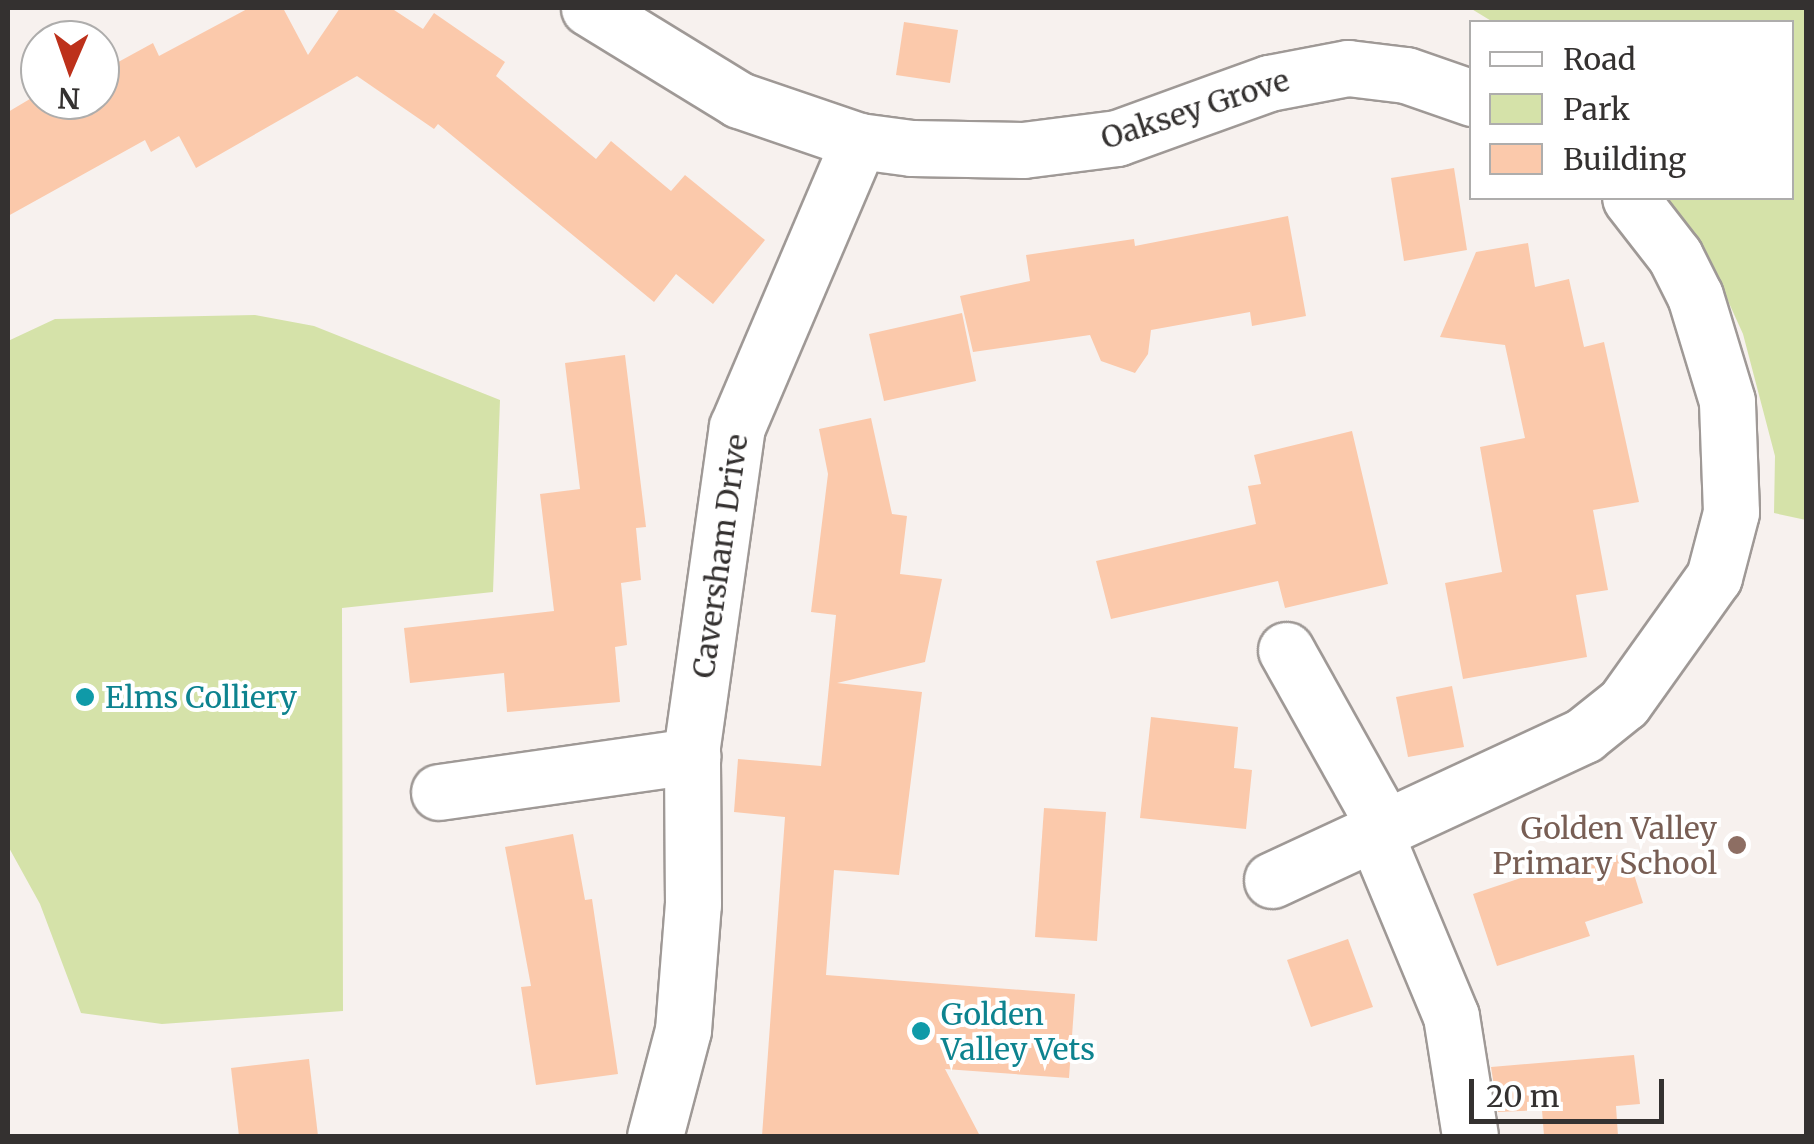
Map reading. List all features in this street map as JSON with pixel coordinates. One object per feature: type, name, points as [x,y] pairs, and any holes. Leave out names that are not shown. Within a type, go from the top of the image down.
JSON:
[{"type":"street","name":"Oaksey Grove","points":[[588,8],[707,84],[859,141],[912,148],[1076,145],[1152,127],[1269,83],[1348,68],[1406,75],[1469,97]]},
{"type":"street","name":"Caversham Drive","points":[[655,1136],[683,1030],[693,904],[692,756],[737,427],[859,141]]},
{"type":"street","points":[[1272,880],[1530,764],[1605,720],[1661,657],[1714,578],[1731,512],[1727,401],[1695,296],[1676,256],[1632,200]]},
{"type":"street","points":[[1286,650],[1382,833],[1452,1016],[1470,1136]]},
{"type":"street","points":[[439,792],[692,756]]},
{"type":"green space","points":[[1470,8],[1806,8],[1806,520],[1774,513],[1775,456],[1743,334],[1714,270],[1665,200],[1794,200],[1794,20],[1490,20]]},
{"type":"green space","points":[[255,315],[314,326],[500,400],[493,592],[342,608],[343,1011],[162,1024],[81,1013],[40,904],[8,846],[8,341],[55,319]]},
{"type":"building","points":[[249,8],[283,8],[308,55],[340,8],[391,8],[423,29],[434,13],[505,62],[496,76],[596,159],[611,141],[671,191],[685,175],[765,240],[713,304],[676,274],[654,302],[438,124],[434,129],[357,76],[196,168],[179,136],[151,152],[145,140],[8,216],[8,112],[20,105],[20,120],[120,120],[120,61],[153,43],[159,56]]},
{"type":"building","points":[[904,22],[958,30],[950,83],[896,75]]},
{"type":"building","points":[[1454,168],[1467,250],[1404,261],[1391,178]]},
{"type":"building","points":[[1288,216],[1306,316],[1252,326],[1250,312],[1151,330],[1148,354],[1135,373],[1101,361],[1090,335],[973,352],[960,296],[1030,281],[1026,255],[1134,239],[1135,246]]},
{"type":"building","points":[[1528,243],[1535,287],[1569,279],[1584,347],[1604,342],[1639,502],[1593,510],[1608,590],[1576,595],[1587,657],[1463,679],[1445,583],[1502,572],[1480,447],[1525,438],[1505,345],[1440,337],[1476,252]]},
{"type":"building","points":[[962,313],[976,381],[884,401],[869,334]]},
{"type":"building","points":[[625,355],[646,527],[636,528],[641,580],[621,583],[627,645],[615,647],[620,702],[507,712],[504,673],[410,683],[404,628],[554,611],[540,494],[580,489],[565,363]]},
{"type":"building","points":[[871,418],[892,514],[907,516],[900,574],[942,579],[925,662],[837,683],[922,692],[899,875],[834,870],[826,975],[1075,994],[1069,1078],[945,1069],[980,1136],[762,1136],[785,817],[734,812],[738,759],[821,766],[836,615],[811,612],[828,474],[819,429]]},
{"type":"building","points":[[1352,431],[1388,584],[1285,608],[1278,581],[1111,619],[1096,561],[1256,524],[1248,486],[1261,484],[1254,455]]},
{"type":"building","points":[[1452,686],[1464,747],[1408,757],[1396,697]]},
{"type":"building","points":[[1151,717],[1238,727],[1234,768],[1252,770],[1246,829],[1140,818]]},
{"type":"building","points":[[1044,808],[1106,812],[1097,941],[1035,937]]},
{"type":"building","points":[[573,834],[585,900],[592,899],[618,1074],[536,1085],[521,987],[531,986],[505,847]]},
{"type":"building","points":[[1627,852],[1643,903],[1585,922],[1590,936],[1497,966],[1473,894],[1566,863],[1569,871]]},
{"type":"building","points":[[1348,939],[1373,1007],[1311,1027],[1287,960]]},
{"type":"building","points":[[1634,1055],[1640,1104],[1616,1106],[1618,1136],[1544,1136],[1542,1110],[1498,1112],[1491,1067]]},
{"type":"building","points":[[309,1059],[318,1136],[239,1136],[231,1068]]},
{"type":"place","name":"Elms Colliery","points":[[85,697]]},
{"type":"place","name":"Golden Valley Primary School","points":[[1737,845]]},
{"type":"place","name":"Golden Valley Vets","points":[[921,1031]]}]
